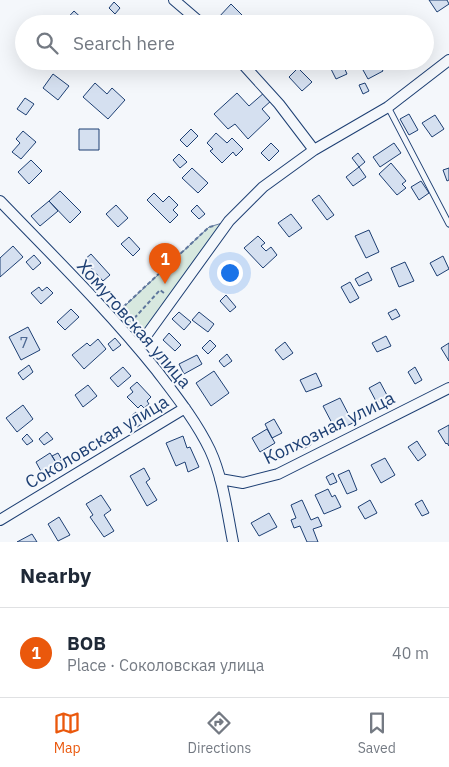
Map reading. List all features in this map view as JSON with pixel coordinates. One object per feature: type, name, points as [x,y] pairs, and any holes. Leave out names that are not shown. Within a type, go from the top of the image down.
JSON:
[{"type":"street","points":[[174,0],[192,15]]},
{"type":"street","points":[[138,347],[229,221],[264,187],[314,150],[388,107],[449,60]]},
{"type":"street","points":[[248,70],[279,104],[314,150]]},
{"type":"street","name":"Хомутовская улица","points":[[0,200],[138,347],[186,408],[210,450],[220,479],[234,542]]},
{"type":"street","name":"Колхозная улица","points":[[220,479],[243,483],[278,474],[449,388]]},
{"type":"street","name":"Соколовская улица","points":[[1,518],[186,408]]},
{"type":"lane","points":[[388,107],[449,224]]},
{"type":"path","points":[[112,318],[209,227],[229,221]]},
{"type":"path","points":[[123,331],[160,290],[171,301]]},
{"type":"shaded area","points":[[229,221],[138,347],[112,318],[209,227]]},
{"type":"building","points":[[429,0],[447,0],[449,4],[437,12]]},
{"type":"building","points":[[114,2],[120,8],[115,14],[109,8]]},
{"type":"building","points":[[231,4],[242,15],[221,15]]},
{"type":"building","points":[[74,11],[78,15],[70,15]]},
{"type":"building","points":[[296,70],[300,70],[312,82],[302,91],[289,77]]},
{"type":"building","points":[[332,70],[345,70],[347,74],[336,79]]},
{"type":"building","points":[[363,70],[383,71],[368,79]]},
{"type":"building","points":[[53,74],[69,86],[58,100],[43,88]]},
{"type":"building","points":[[95,83],[107,94],[112,88],[125,100],[108,119],[83,97]]},
{"type":"building","points":[[365,83],[369,91],[363,94],[359,85]]},
{"type":"building","points":[[265,92],[272,100],[262,109],[270,118],[248,139],[235,124],[228,129],[214,114],[237,93],[249,106]]},
{"type":"building","points":[[25,98],[34,104],[26,115],[17,109]]},
{"type":"building","points":[[409,114],[418,130],[409,135],[400,119]]},
{"type":"building","points":[[435,115],[444,129],[432,137],[422,123]]},
{"type":"building","points":[[79,129],[99,129],[99,150],[79,150]]},
{"type":"building","points":[[191,129],[198,136],[187,147],[180,140]]},
{"type":"building","points":[[23,131],[36,142],[21,159],[12,152],[20,143],[16,139]]},
{"type":"building","points":[[216,133],[227,143],[232,138],[243,149],[236,156],[233,152],[222,163],[210,151],[213,149],[207,143]]},
{"type":"building","points":[[271,143],[279,151],[269,161],[261,153]]},
{"type":"building","points":[[394,143],[401,153],[380,167],[373,157]]},
{"type":"building","points":[[358,153],[365,162],[359,167],[352,158]]},
{"type":"building","points":[[179,154],[187,162],[180,168],[173,160]]},
{"type":"building","points":[[31,160],[42,171],[29,184],[18,172]]},
{"type":"building","points":[[391,163],[406,181],[402,184],[406,188],[397,195],[379,174]]},
{"type":"building","points":[[359,167],[366,177],[353,186],[346,177]]},
{"type":"building","points":[[192,168],[208,183],[198,193],[182,178]]},
{"type":"building","points":[[449,168],[449,180],[447,181],[443,170]]},
{"type":"building","points":[[421,181],[429,193],[419,200],[411,187]]},
{"type":"building","points":[[60,191],[81,212],[70,223],[49,201]]},
{"type":"building","points":[[154,193],[163,202],[169,196],[178,205],[173,210],[178,215],[170,223],[147,200]]},
{"type":"building","points":[[319,195],[334,215],[327,220],[312,200]]},
{"type":"building","points":[[49,201],[58,211],[40,226],[31,216]]},
{"type":"building","points":[[116,205],[128,218],[118,227],[106,214]]},
{"type":"building","points":[[197,205],[205,214],[199,219],[191,211]]},
{"type":"building","points":[[291,214],[302,228],[289,237],[278,223]]},
{"type":"building","points":[[369,230],[379,252],[366,258],[355,236]]},
{"type":"building","points":[[258,236],[265,243],[261,246],[266,251],[271,247],[277,255],[263,268],[244,248]]},
{"type":"building","points":[[129,237],[140,249],[133,256],[121,244]]},
{"type":"building","points":[[13,246],[23,257],[0,277],[0,258]]},
{"type":"building","points":[[91,254],[110,275],[103,281],[84,260]]},
{"type":"building","points":[[34,255],[41,263],[33,270],[26,262]]},
{"type":"building","points":[[443,256],[449,269],[437,276],[430,263]]},
{"type":"building","points":[[405,262],[414,281],[399,287],[391,268]]},
{"type":"building","points":[[224,271],[233,278],[228,285],[219,278]]},
{"type":"building","points":[[368,272],[372,280],[359,286],[355,279]]},
{"type":"building","points":[[350,282],[359,298],[350,303],[341,287]]},
{"type":"building","points":[[39,287],[42,291],[47,287],[53,293],[41,304],[31,293]]},
{"type":"building","points":[[226,295],[236,307],[230,312],[220,301]]},
{"type":"building","points":[[71,309],[79,317],[65,330],[57,322]]},
{"type":"building","points":[[396,309],[400,316],[392,320],[388,313]]},
{"type":"building","points":[[179,312],[191,322],[184,330],[172,319]]},
{"type":"building","points":[[199,312],[214,324],[208,332],[192,320]]},
{"type":"building","points":[[28,327],[40,350],[21,360],[9,337]]},
{"type":"building","points":[[169,333],[181,345],[175,351],[163,340]]},
{"type":"building","points":[[386,336],[391,346],[377,352],[372,343]]},
{"type":"building","points":[[115,338],[121,345],[113,351],[108,344]]},
{"type":"building","points":[[98,339],[106,349],[84,369],[72,355],[87,343],[90,346]]},
{"type":"building","points":[[210,340],[216,346],[208,354],[202,348]]},
{"type":"building","points":[[285,342],[293,353],[283,360],[275,350]]},
{"type":"building","points":[[449,343],[449,361],[441,348]]},
{"type":"building","points":[[227,354],[232,361],[224,367],[219,361]]},
{"type":"building","points":[[197,355],[202,364],[184,374],[179,364]]},
{"type":"building","points":[[29,365],[33,372],[23,380],[18,373]]},
{"type":"building","points":[[123,367],[131,376],[118,387],[110,378]]},
{"type":"building","points":[[415,367],[422,380],[415,384],[408,372]]},
{"type":"building","points":[[214,371],[229,393],[211,406],[196,383]]},
{"type":"building","points":[[316,373],[322,386],[306,392],[300,380]]},
{"type":"building","points":[[137,382],[151,397],[147,401],[149,404],[144,408],[141,405],[138,408],[127,397],[133,392],[130,388]]},
{"type":"building","points":[[380,382],[388,397],[377,403],[369,388]]},
{"type":"building","points":[[88,385],[97,396],[83,407],[75,395]]},
{"type":"building","points":[[340,398],[353,423],[344,427],[340,421],[333,425],[323,406]]},
{"type":"building","points":[[23,405],[33,419],[17,432],[6,418]]},
{"type":"building","points":[[136,412],[143,423],[137,427],[130,417]]},
{"type":"building","points":[[274,419],[282,433],[272,438],[265,424]]},
{"type":"building","points":[[449,425],[449,446],[438,431]]},
{"type":"building","points":[[267,429],[275,443],[260,452],[252,438]]},
{"type":"building","points":[[47,432],[53,439],[44,445],[39,439]]},
{"type":"building","points":[[27,434],[33,441],[27,445],[22,439]]},
{"type":"building","points":[[183,436],[187,448],[190,447],[199,467],[188,472],[185,462],[176,466],[166,443]]},
{"type":"building","points":[[307,437],[311,445],[303,449],[299,440]]},
{"type":"building","points":[[417,441],[426,455],[418,461],[408,447]]},
{"type":"building","points":[[50,453],[58,465],[43,475],[36,462]]},
{"type":"building","points":[[58,453],[62,460],[56,463],[52,456]]},
{"type":"building","points":[[385,458],[395,475],[381,483],[371,465]]},
{"type":"building","points":[[144,468],[150,479],[146,482],[157,500],[147,506],[130,476]]},
{"type":"building","points":[[349,470],[357,490],[347,494],[338,475]]},
{"type":"building","points":[[333,473],[337,482],[330,485],[326,477]]},
{"type":"building","points":[[328,489],[332,497],[335,495],[341,507],[324,514],[315,495]]},
{"type":"building","points":[[101,495],[111,510],[104,515],[114,531],[104,537],[90,517],[93,515],[86,504]]},
{"type":"building","points":[[302,500],[311,520],[318,517],[322,526],[313,529],[318,542],[307,542],[300,526],[294,528],[291,520],[296,518],[291,505]]},
{"type":"building","points":[[370,500],[377,513],[365,519],[358,507]]},
{"type":"building","points":[[422,500],[429,513],[422,516],[415,504]]},
{"type":"building","points":[[269,513],[277,527],[259,536],[251,523]]},
{"type":"building","points":[[59,517],[70,535],[58,541],[48,524]]},
{"type":"building","points":[[32,534],[37,542],[17,542]]},
{"type":"place","name":"ВОВ","points":[[165,284]]}]
